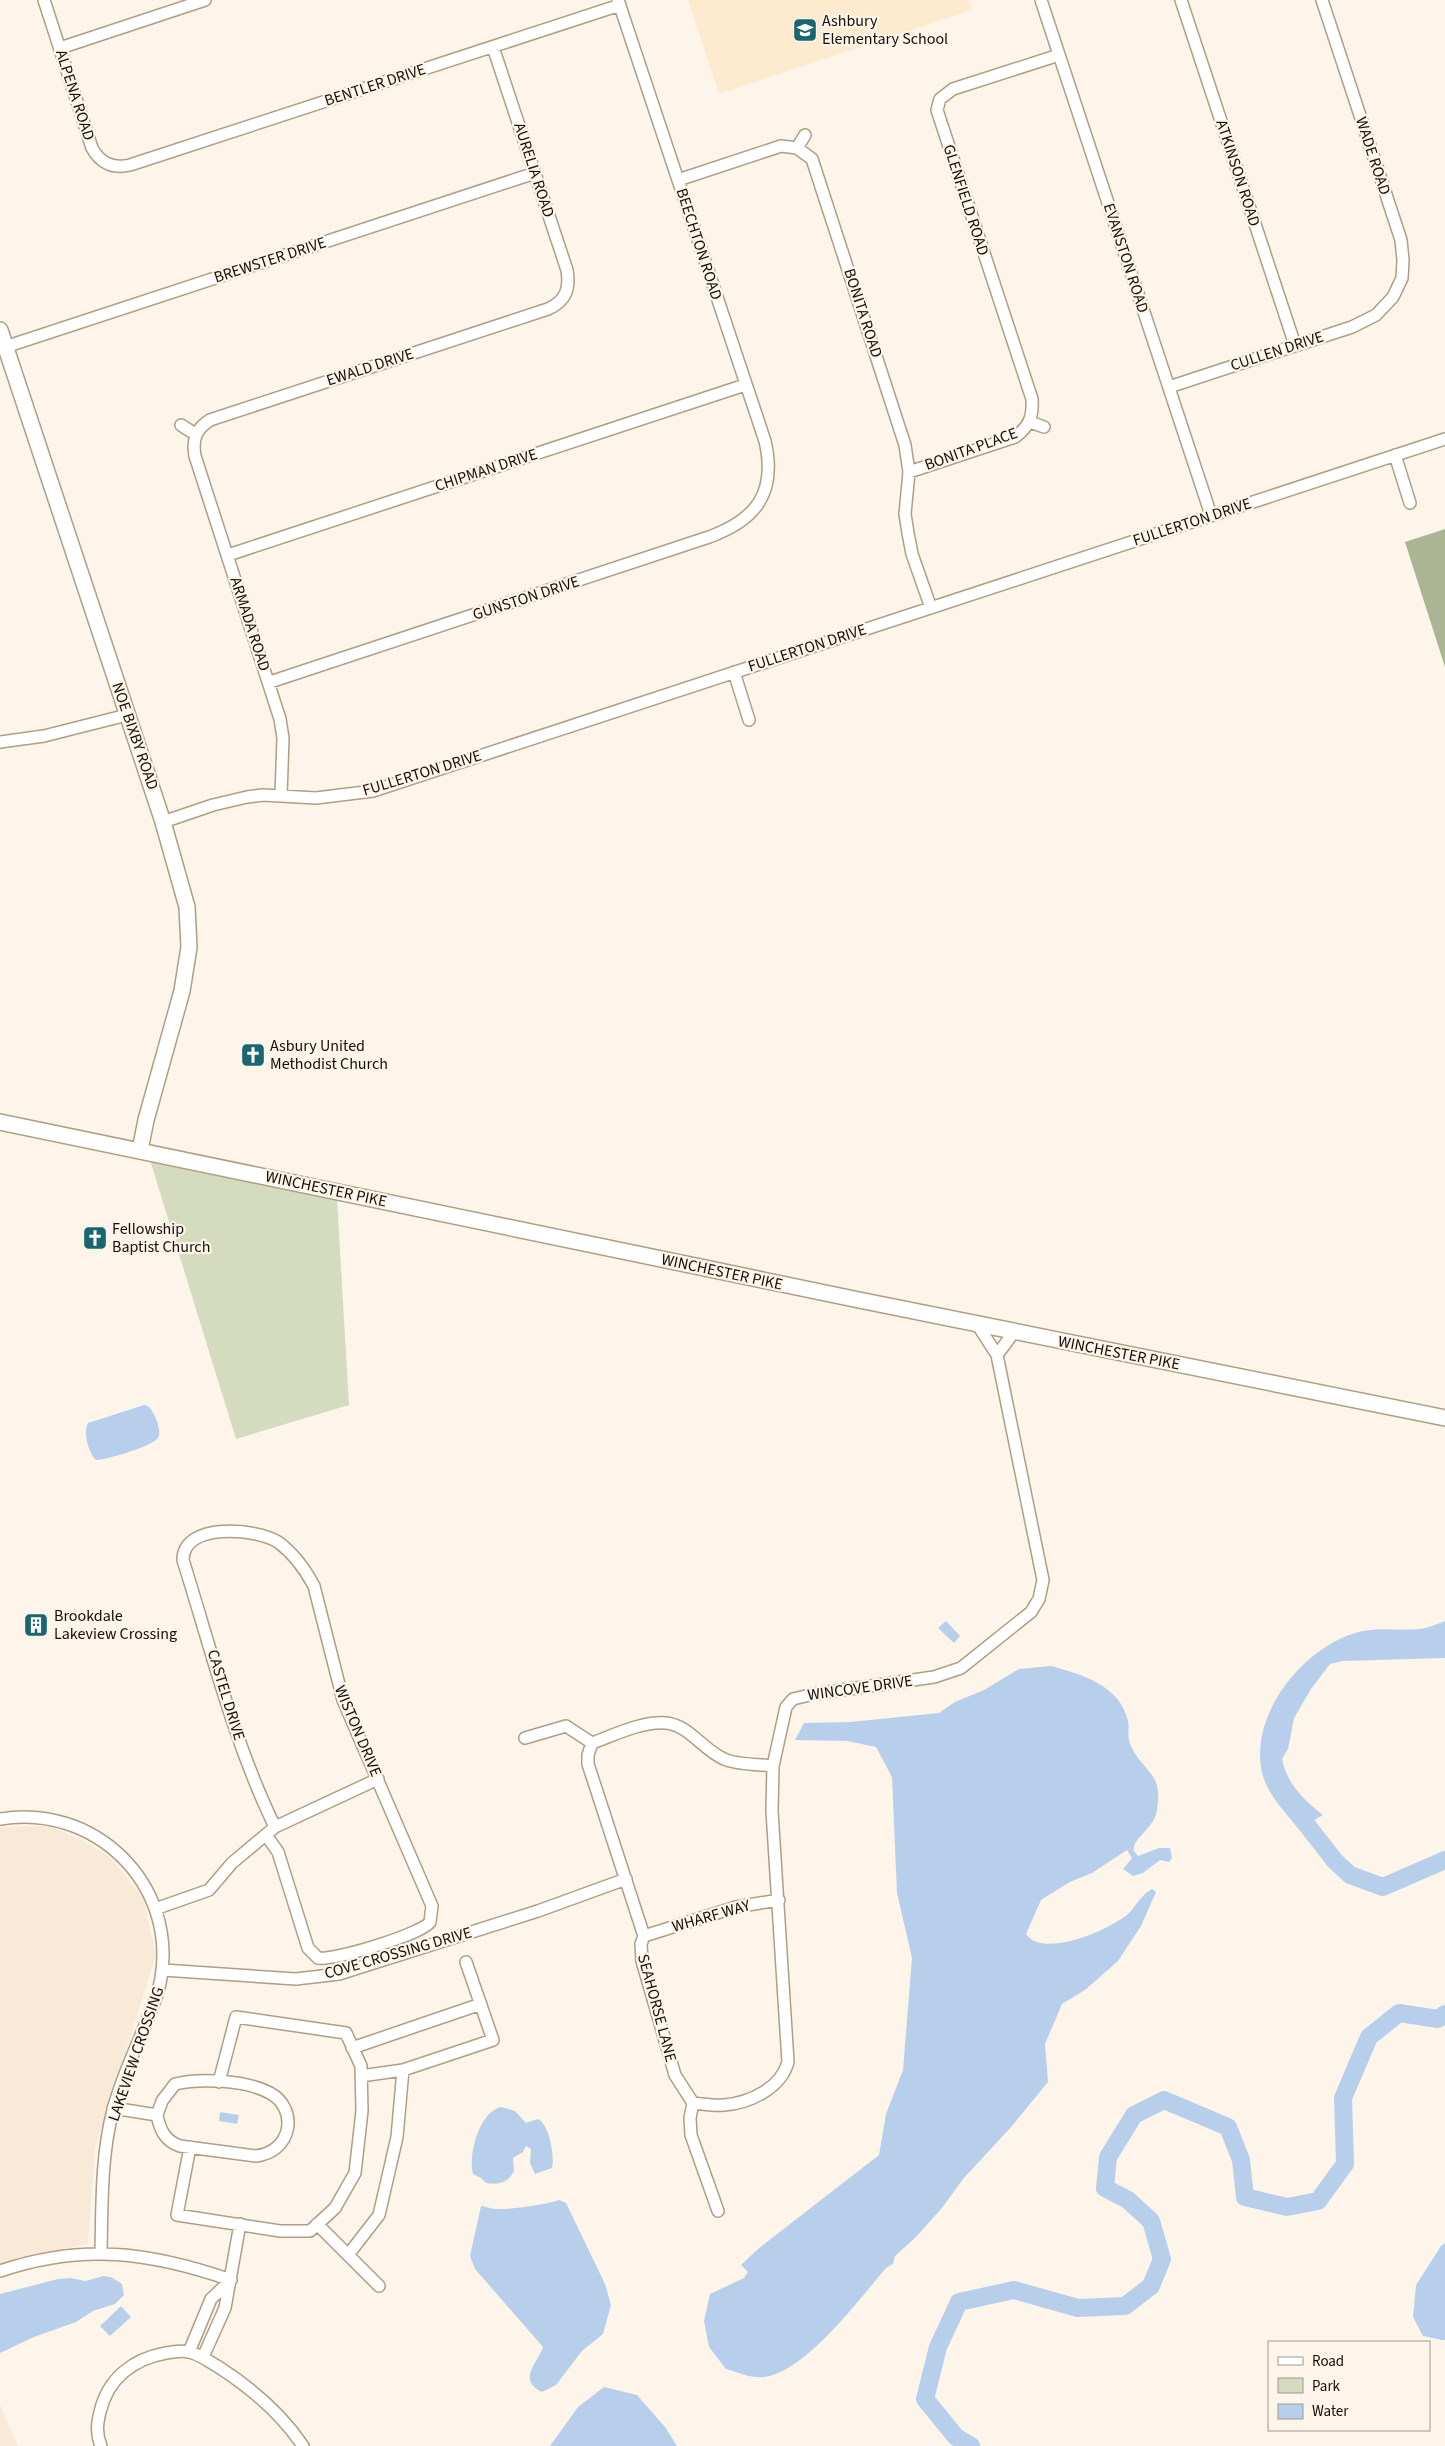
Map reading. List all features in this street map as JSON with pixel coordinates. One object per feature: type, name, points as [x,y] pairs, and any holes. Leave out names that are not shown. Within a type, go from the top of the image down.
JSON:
[{"type":"main road","name":"NOE BIXBY ROAD","points":[[0,330],[164,822],[187,907],[189,947],[182,991],[146,1120],[140,1150]]},
{"type":"main road","name":"WINCHESTER PIKE","points":[[0,1122],[1014,1332],[1445,1418]]},
{"type":"street","name":"ALPENA ROAD","points":[[44,0],[92,148],[103,168],[130,165]]},
{"type":"street","points":[[60,48],[205,0]]},
{"type":"street","name":"EVANSTON ROAD","points":[[1040,0],[1211,515]]},
{"type":"street","name":"ATKINSON ROAD","points":[[1181,0],[1295,345]]},
{"type":"street","name":"WADE ROAD","points":[[1322,0],[1403,250],[1402,278],[1393,297],[1383,309]]},
{"type":"street","name":"BENTLER DRIVE","points":[[130,165],[493,47],[619,3]]},
{"type":"street","name":"BEECHTON ROAD","points":[[619,3],[768,453],[769,466],[765,490]]},
{"type":"street","name":"AURELIA ROAD","points":[[493,47],[567,270],[571,296]]},
{"type":"street","name":"GLENFIELD ROAD","points":[[1030,422],[1033,410],[1032,399],[938,116],[936,97],[954,89],[1059,55]]},
{"type":"street","points":[[678,180],[780,146],[797,148],[805,135]]},
{"type":"street","name":"BONITA ROAD","points":[[797,148],[812,159],[898,420],[909,472],[905,514],[909,544],[931,608]]},
{"type":"street","name":"BREWSTER DRIVE","points":[[6,347],[535,173]]},
{"type":"street","name":"EWALD DRIVE","points":[[195,434],[201,426],[210,420],[548,309],[571,296]]},
{"type":"street","name":"CULLEN DRIVE","points":[[1169,387],[1352,327],[1383,309]]},
{"type":"street","name":"CHIPMAN DRIVE","points":[[228,555],[745,385]]},
{"type":"street","points":[[1030,422],[1044,427]]},
{"type":"street","name":"BONITA PLACE","points":[[909,472],[1016,437],[1030,422]]},
{"type":"street","points":[[181,425],[195,434]]},
{"type":"street","name":"ARMADA ROAD","points":[[195,434],[193,445],[195,456],[270,682],[283,738],[281,796]]},
{"type":"street","name":"FULLERTON DRIVE","points":[[164,822],[213,805],[247,797],[323,798],[373,791],[1445,439]]},
{"type":"street","points":[[1394,456],[1410,503]]},
{"type":"street","name":"GUNSTON DRIVE","points":[[270,682],[727,531],[751,515],[765,490]]},
{"type":"street","points":[[734,672],[749,720]]},
{"type":"street","points":[[0,742],[44,736],[127,715]]},
{"type":"street","name":"WINCOVE DRIVE","points":[[693,2103],[726,2105],[753,2097],[774,2085],[786,2068],[788,2053],[772,1811],[773,1766],[786,1707],[793,1699],[814,1694],[934,1677],[953,1672],[968,1664],[1036,1606],[1041,1594],[1043,1580],[997,1355],[976,1324]]},
{"type":"street","points":[[997,1355],[1014,1332]]},
{"type":"street","name":"WISTON DRIVE","points":[[183,1560],[186,1548],[195,1538],[214,1532],[243,1532],[277,1542],[302,1567],[314,1586],[343,1700],[378,1779],[432,1911],[427,1927],[332,1959],[324,1960],[314,1956],[308,1948],[278,1852],[266,1835]]},
{"type":"street","name":"CASTEL DRIVE","points":[[183,1560],[244,1753],[260,1795],[276,1827]]},
{"type":"street","points":[[525,1738],[566,1726],[592,1743],[632,1729],[655,1723],[668,1723],[690,1734],[714,1754],[726,1760],[773,1766]]},
{"type":"street","name":"SEAHORSE LANE","points":[[592,1743],[588,1755],[588,1764],[644,1936],[641,1944],[642,1962],[670,2061],[681,2088],[693,2103]]},
{"type":"street","points":[[156,1908],[210,1890],[232,1863],[276,1827],[378,1779]]},
{"type":"street","name":"LAKEVIEW CROSSING","points":[[0,1819],[37,1817],[52,1819],[80,1828],[102,1840],[127,1862],[156,1908],[163,1942],[159,1990],[113,2108],[103,2184],[101,2253]]},
{"type":"street","name":"COVE CROSSING DRIVE","points":[[162,1970],[296,1979],[339,1974],[538,1911],[626,1879]]},
{"type":"street","name":"WHARF WAY","points":[[644,1936],[736,1907],[779,1900]]},
{"type":"street","points":[[361,2076],[403,2070],[493,2040],[466,1962]]},
{"type":"street","points":[[352,2048],[481,2004]]},
{"type":"street","points":[[190,2148],[177,2215],[280,2231],[310,2231],[335,2208],[355,2172],[362,2111],[361,2066],[346,2034],[236,2016],[219,2082]]},
{"type":"street","points":[[348,2255],[379,2215],[397,2137],[403,2070]]},
{"type":"street","points":[[219,2082],[255,2088],[271,2094],[281,2102],[288,2124],[285,2138],[280,2147],[266,2155],[256,2156],[190,2148],[171,2143],[159,2125],[157,2115],[162,2101],[175,2084],[219,2082]]},
{"type":"street","points":[[693,2103],[690,2118],[691,2135],[718,2211]]},
{"type":"street","points":[[113,2108],[157,2115]]},
{"type":"street","points":[[203,2358],[225,2308],[240,2224]]},
{"type":"street","points":[[317,2224],[379,2286]]},
{"type":"street","points":[[0,2271],[47,2259],[101,2253],[144,2256],[169,2261],[231,2280]]},
{"type":"street","points":[[189,2352],[211,2299],[231,2280]]},
{"type":"street","points":[[101,2446],[96,2426],[100,2409],[102,2401],[118,2375],[143,2359],[174,2352],[189,2352],[203,2358],[260,2397],[295,2433],[303,2446]]},
{"type":"shaded area","name":"Ashbury Elementary School","points":[[688,0],[968,0],[972,10],[719,94]]},
{"type":"shaded area","points":[[50,1826],[88,1843],[111,1858],[143,1898],[156,1955],[95,2148],[88,2244],[20,2257],[0,2265],[0,1827]]},
{"type":"shaded area","points":[[0,2405],[18,2446],[0,2446]]},
{"type":"green space","points":[[1445,529],[1445,667],[1405,542]]},
{"type":"green space","points":[[150,1160],[337,1199],[349,1405],[236,1439]]},
{"type":"water","points":[[144,1405],[150,1408],[155,1416],[159,1428],[158,1438],[148,1445],[119,1455],[96,1460],[87,1442],[86,1431],[88,1423]]},
{"type":"water","points":[[946,1621],[960,1636],[954,1643],[938,1628]]},
{"type":"water","points":[[1445,1621],[1445,1658],[1343,1661],[1330,1664],[1311,1689],[1294,1718],[1288,1749],[1282,1759],[1284,1768],[1297,1791],[1323,1815],[1299,1829],[1269,1790],[1263,1776],[1260,1754],[1263,1732],[1270,1711],[1282,1690],[1296,1672],[1313,1656],[1332,1643],[1352,1634],[1377,1629],[1420,1629]]},
{"type":"water","points":[[1051,1666],[1075,1673],[1098,1683],[1117,1698],[1124,1709],[1128,1721],[1131,1746],[1152,1774],[1158,1797],[1155,1816],[1136,1842],[1134,1851],[1138,1856],[1159,1848],[1170,1848],[1172,1858],[1169,1862],[1160,1860],[1143,1873],[1133,1876],[1123,1869],[1132,1858],[1127,1850],[1092,1873],[1070,1882],[1041,1900],[1026,1934],[1034,1941],[1046,1944],[1061,1943],[1092,1934],[1128,1914],[1142,1897],[1152,1889],[1156,1892],[1141,1926],[1118,1961],[1085,1990],[1062,2004],[1045,2044],[1048,2082],[1012,2126],[963,2179],[942,2208],[914,2239],[895,2256],[893,2264],[886,2268],[847,2315],[814,2348],[797,2362],[780,2372],[760,2377],[726,2369],[709,2347],[704,2321],[710,2294],[744,2278],[748,2272],[741,2265],[759,2248],[879,2155],[886,2114],[903,2070],[912,1958],[897,1893],[892,1777],[876,1747],[847,1741],[795,1740],[804,1723],[850,1722],[939,1713],[955,1702],[984,1690],[1019,1669]]},
{"type":"water","points":[[501,2107],[515,2111],[526,2123],[538,2119],[542,2122],[550,2141],[553,2156],[552,2168],[535,2174],[530,2163],[531,2149],[526,2146],[523,2152],[513,2158],[514,2171],[506,2181],[495,2184],[486,2183],[473,2174],[472,2156],[481,2125],[493,2111]]},
{"type":"water","points":[[220,2112],[239,2115],[237,2124],[219,2121]]},
{"type":"water","points":[[559,2200],[566,2203],[605,2284],[611,2305],[603,2334],[582,2351],[556,2385],[542,2392],[534,2387],[530,2376],[531,2370],[543,2347],[475,2269],[470,2256],[481,2206],[494,2209],[510,2209]]},
{"type":"water","points":[[1445,2243],[1445,2340],[1442,2340],[1423,2336],[1413,2317],[1416,2285],[1441,2246]]},
{"type":"water","points":[[104,2276],[111,2277],[122,2284],[124,2295],[115,2304],[93,2311],[76,2322],[34,2337],[0,2353],[0,2294],[58,2279],[71,2278],[85,2281]]},
{"type":"water","points":[[121,2306],[131,2317],[110,2336],[100,2326]]},
{"type":"water","points":[[604,2387],[637,2395],[665,2427],[677,2446],[550,2446],[578,2407]]},
{"type":"waterway","points":[[1292,1806],[1335,1861],[1350,1875],[1383,1887],[1445,1860]]},
{"type":"waterway","points":[[971,2446],[956,2437],[925,2399],[938,2347],[959,2302],[1014,2290],[1078,2308],[1125,2306],[1151,2286],[1162,2259],[1151,2221],[1128,2200],[1105,2188],[1108,2157],[1134,2115],[1164,2100],[1228,2127],[1241,2160],[1245,2197],[1287,2207],[1318,2201],[1345,2164],[1343,2098],[1369,2037],[1399,2013],[1438,2019],[1445,2014]]},
{"type":"place","name":"Ashbury Elementary School","points":[[805,30]]},
{"type":"place","name":"Asbury United Methodist Church","points":[[253,1055]]},
{"type":"place","name":"Fellowship Baptist Church","points":[[95,1238]]},
{"type":"place","name":"Brookdale Lakeview Crossing","points":[[36,1625]]}]
